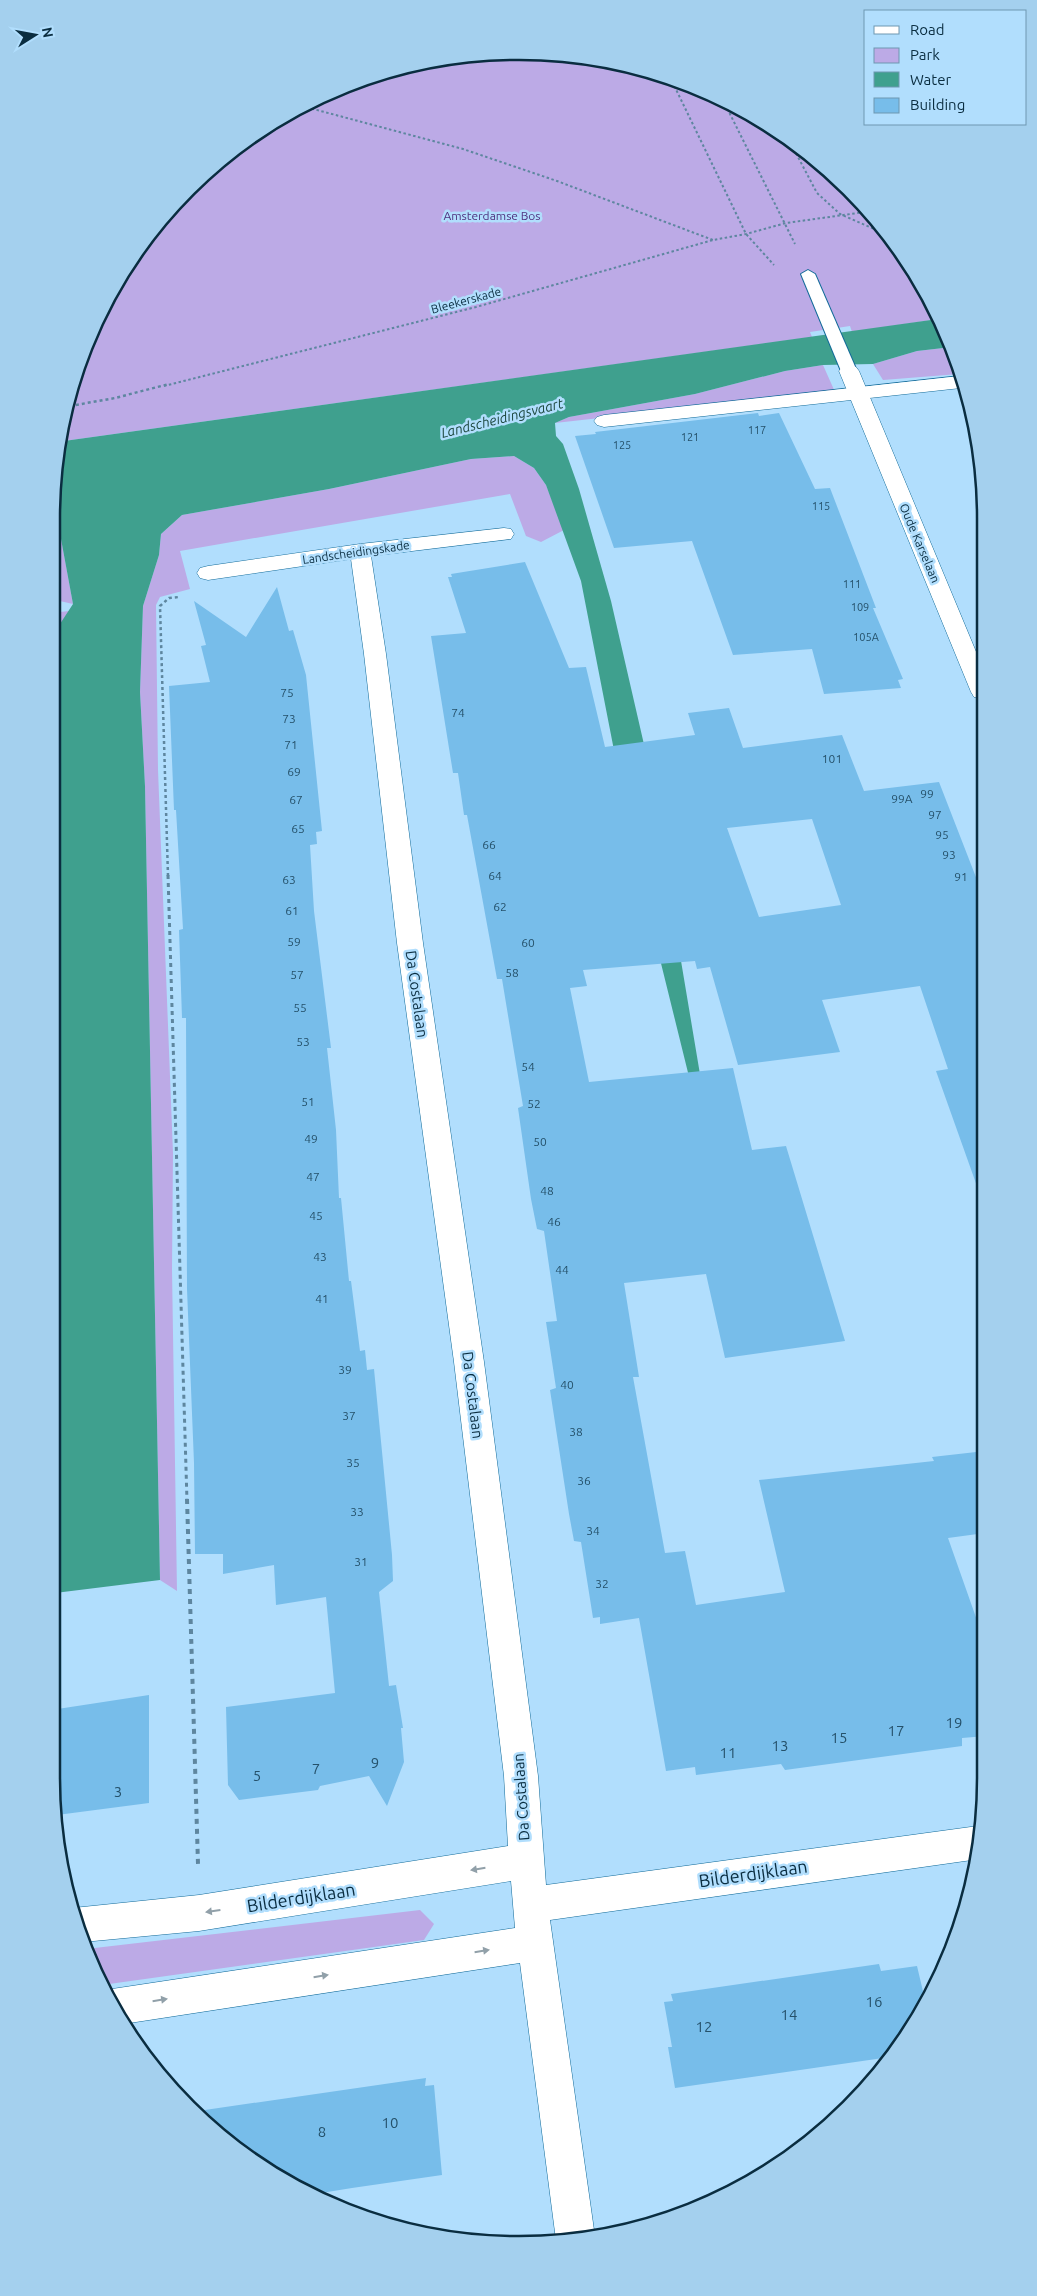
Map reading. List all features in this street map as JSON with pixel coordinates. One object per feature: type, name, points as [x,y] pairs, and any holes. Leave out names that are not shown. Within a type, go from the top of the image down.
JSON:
[{"type":"street","name":"Oude Karselaan","points":[[849,371],[977,680]]},
{"type":"street","points":[[604,421],[858,395],[956,383]]},
{"type":"street","name":"Landscheidingskade","points":[[208,573],[360,551],[504,534]]},
{"type":"street","name":"Da Costalaan","points":[[360,551],[375,654],[410,943],[467,1352],[521,1776],[530,1904],[575,2232]]},
{"type":"street","name":"Bilderdijklaan","points":[[530,1904],[972,1842]]},
{"type":"street","name":"Bilderdijklaan","points":[[84,1924],[199,1912],[318,1895],[526,1861]]},
{"type":"street","points":[[120,2006],[535,1943]]},
{"type":"lane","name":"Oude Karselaan","points":[[808,274],[849,371]]},
{"type":"path","points":[[675,88],[746,234],[775,266]]},
{"type":"path","points":[[313,109],[394,129],[463,150],[552,180],[713,240]]},
{"type":"path","points":[[730,112],[786,223],[808,274]]},
{"type":"path","points":[[797,154],[818,193],[840,214],[874,229]]},
{"type":"path","name":"Bleekerskade","points":[[75,405],[115,398],[476,307],[713,240],[746,234],[786,223],[860,212]]},
{"type":"path","points":[[199,1912],[160,606],[169,598],[196,594],[208,573]]},
{"type":"green space","name":"Amsterdamse Bos","points":[[518,60],[548,61],[608,69],[637,76],[666,84],[721,107],[748,121],[798,155],[843,194],[882,239],[916,289],[932,320],[852,332],[850,326],[810,332],[812,337],[67,441],[84,371],[107,316],[137,264],[155,239],[194,194],[239,155],[264,137],[316,107],[371,84],[429,69],[459,64]]},
{"type":"green space","points":[[944,348],[954,374],[883,380],[873,364],[917,351]]},
{"type":"green space","points":[[823,365],[835,392],[555,423],[569,417],[695,394],[785,371]]},
{"type":"green space","points":[[514,456],[534,468],[546,485],[564,530],[541,542],[526,536],[510,494],[180,551],[190,589],[160,597],[156,605],[158,770],[173,1153],[172,1269],[177,1591],[160,1580],[145,786],[140,692],[143,606],[159,555],[161,534],[182,515],[329,489],[471,459]]},
{"type":"green space","points":[[60,539],[61,539],[73,604],[60,601]]},
{"type":"green space","points":[[69,611],[60,625],[60,612]]},
{"type":"green space","points":[[420,1910],[434,1924],[424,1940],[109,1984],[93,1948]]},
{"type":"water","name":"Landscheidingsvaart","points":[[932,320],[944,348],[917,351],[873,364],[823,365],[785,371],[695,394],[569,417],[555,423],[556,436],[563,444],[579,489],[611,601],[660,814],[678,943],[710,1134],[716,1186],[635,858],[581,581],[546,485],[534,468],[514,456],[471,459],[329,489],[182,515],[161,534],[159,555],[143,606],[140,692],[145,786],[160,1580],[60,1592],[60,624],[73,604],[60,538],[61,489],[67,441]]},
{"type":"building","points":[[758,413],[759,416],[779,413],[815,489],[830,488],[876,608],[873,608],[903,679],[898,680],[901,688],[824,694],[812,649],[733,655],[692,541],[614,548],[575,436]]},
{"type":"building","points":[[525,562],[569,668],[586,667],[605,747],[695,735],[688,713],[729,708],[743,748],[842,735],[864,791],[939,782],[977,880],[977,1186],[936,1071],[948,1069],[920,986],[822,1000],[840,1052],[738,1065],[710,967],[697,969],[695,961],[583,970],[587,986],[570,988],[589,1082],[733,1068],[752,1150],[786,1146],[845,1341],[725,1358],[706,1274],[624,1283],[639,1377],[633,1377],[665,1553],[685,1551],[696,1605],[785,1592],[759,1480],[934,1461],[932,1457],[977,1452],[977,1534],[948,1538],[977,1620],[977,1737],[962,1738],[962,1746],[785,1770],[781,1764],[696,1775],[695,1767],[666,1771],[639,1618],[600,1624],[600,1617],[593,1618],[581,1542],[574,1541],[550,1390],[556,1388],[546,1322],[557,1321],[544,1231],[537,1229],[531,1199],[518,1108],[523,1106],[502,979],[497,979],[467,815],[464,815],[458,773],[453,773],[431,636],[466,633],[448,577],[452,577],[451,574]],"holes":[[[812,819],[841,905],[759,917],[727,828]]]},
{"type":"building","points":[[277,587],[289,631],[293,630],[306,675],[322,831],[316,832],[317,844],[310,845],[314,911],[331,1048],[327,1048],[336,1130],[339,1198],[341,1198],[349,1281],[351,1281],[360,1351],[365,1350],[367,1370],[374,1369],[392,1555],[393,1581],[379,1592],[389,1686],[396,1685],[403,1728],[401,1728],[404,1762],[387,1806],[369,1776],[320,1786],[318,1790],[239,1800],[228,1785],[226,1707],[335,1693],[326,1597],[276,1605],[274,1565],[223,1574],[223,1554],[195,1554],[194,1463],[187,1289],[186,1018],[182,1018],[179,930],[183,929],[176,810],[174,810],[169,686],[210,682],[201,646],[206,645],[194,601],[246,637]]},
{"type":"building","points":[[149,1695],[149,1803],[62,1814],[60,1709]]},
{"type":"building","points":[[879,1964],[881,1971],[917,1966],[923,1993],[900,2032],[881,2058],[675,2088],[668,2047],[672,2047],[664,2002],[673,2001],[671,1994]]},
{"type":"building","points":[[426,2078],[425,2086],[434,2085],[442,2175],[324,2193],[289,2175],[264,2159],[239,2141],[203,2110]]}]
